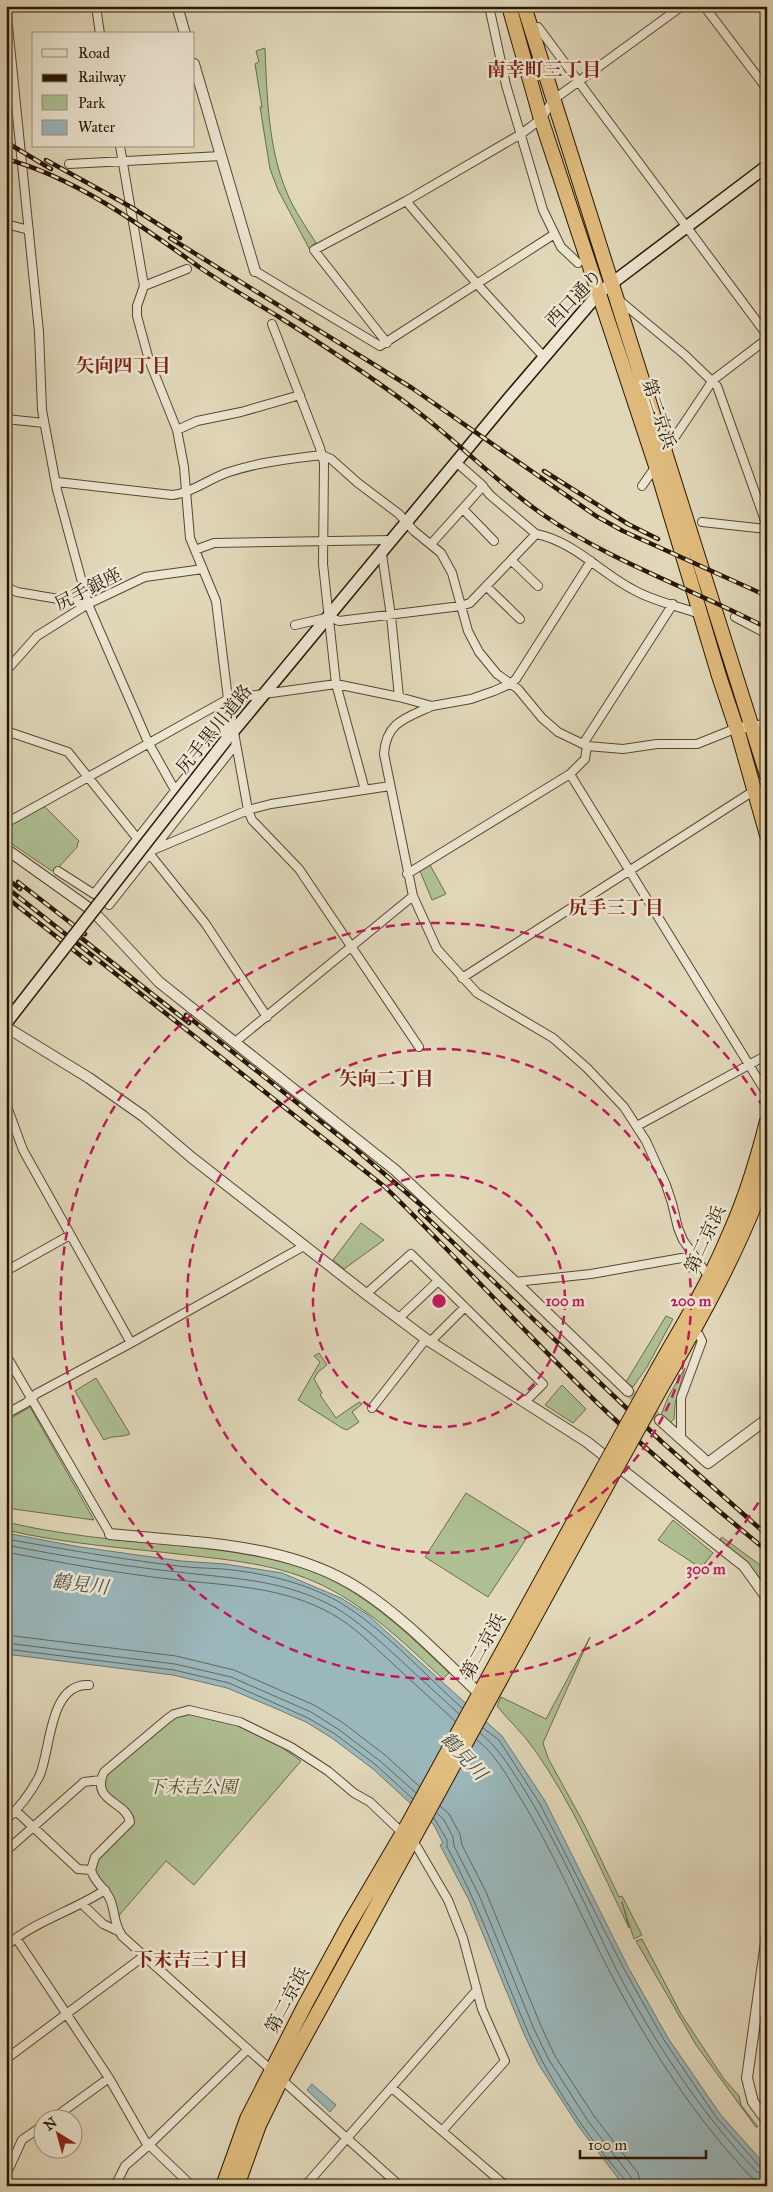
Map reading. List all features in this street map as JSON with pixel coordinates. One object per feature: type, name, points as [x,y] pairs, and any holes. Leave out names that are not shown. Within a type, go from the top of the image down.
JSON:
[{"type":"highway","name":"第二京浜","points":[[509,6],[541,119],[656,466],[702,614],[744,727],[767,775]]},
{"type":"highway","name":"第二京浜","points":[[525,7],[665,452],[744,727],[755,790],[767,835]]},
{"type":"highway","name":"第二京浜","points":[[223,2186],[248,2119],[276,2075],[654,1388],[728,1238],[759,1152],[767,1121]]},
{"type":"highway","name":"第二京浜","points":[[654,1388],[694,1331],[744,1233],[767,1173]]},
{"type":"highway","name":"第二京浜","points":[[237,2186],[276,2075]]},
{"type":"main road","name":"西口通り","points":[[456,462],[599,293],[611,282],[767,166]]},
{"type":"main road","name":"尻手黒川道路","points":[[6,1023],[93,911],[231,742],[234,730],[382,554],[456,462]]},
{"type":"street","points":[[6,6],[39,332],[44,423],[58,494],[88,604],[148,742],[185,808]]},
{"type":"street","points":[[96,6],[100,32]]},
{"type":"street","points":[[177,6],[184,32]]},
{"type":"street","points":[[489,6],[506,85],[542,210],[561,247],[578,263]]},
{"type":"street","points":[[387,343],[314,250],[406,201],[521,134],[541,119],[553,100],[682,6]]},
{"type":"street","points":[[704,6],[767,89]]},
{"type":"street","points":[[530,27],[538,28],[767,335]]},
{"type":"street","points":[[195,67],[255,271],[380,346],[554,236]]},
{"type":"street","points":[[120,148],[144,286],[137,306],[137,316],[149,360],[177,430],[184,467],[190,538],[216,601],[228,699],[234,730]]},
{"type":"street","points":[[69,164],[221,156]]},
{"type":"street","points":[[406,201],[478,285],[544,357]]},
{"type":"street","points":[[6,224],[29,230]]},
{"type":"street","points":[[144,286],[187,269]]},
{"type":"street","points":[[615,297],[713,380],[717,386],[767,528],[702,522]]},
{"type":"street","points":[[272,324],[324,463],[322,540],[326,597],[330,616],[336,684],[365,790]]},
{"type":"street","points":[[665,452],[713,380],[767,339]]},
{"type":"street","points":[[177,430],[197,421],[240,412],[300,395]]},
{"type":"street","points":[[6,419],[44,423]]},
{"type":"street","points":[[57,482],[172,495],[186,494],[198,485],[229,472],[322,455],[331,459],[441,553],[449,565],[468,631],[479,652],[497,674],[518,689],[542,718],[558,732],[585,745],[623,749],[657,744],[697,744],[744,727],[767,725]]},
{"type":"street","points":[[456,462],[483,486],[490,495],[536,534],[546,536],[591,561],[632,590],[702,614]]},
{"type":"street","points":[[642,486],[656,466]]},
{"type":"street","points":[[431,544],[483,486]]},
{"type":"street","points":[[463,509],[494,541]]},
{"type":"street","points":[[295,624],[330,616],[339,621],[391,616],[470,603],[536,534]]},
{"type":"street","points":[[195,550],[214,543],[392,540]]},
{"type":"street","points":[[382,554],[391,616],[398,697]]},
{"type":"street","points":[[511,560],[538,586]]},
{"type":"street","points":[[591,561],[516,679],[510,684],[471,699],[432,706],[400,721],[390,731],[384,754],[407,874],[413,896],[437,949],[477,993],[554,1038],[587,1068],[624,1107],[646,1141],[666,1185],[678,1228],[693,1256],[709,1277]]},
{"type":"street","name":"尻手銀座","points":[[6,671],[37,636],[88,604],[145,577],[203,569]]},
{"type":"street","points":[[486,586],[520,619]]},
{"type":"street","points":[[6,587],[17,592],[88,604]]},
{"type":"street","points":[[407,874],[570,774],[585,759],[585,745],[673,604]]},
{"type":"street","points":[[734,617],[767,634]]},
{"type":"street","points":[[6,823],[87,776],[228,699],[336,684],[432,706]]},
{"type":"street","points":[[58,871],[94,894],[232,718]]},
{"type":"street","points":[[6,731],[68,752],[151,853],[205,923],[267,1017]]},
{"type":"street","points":[[109,905],[185,808],[231,742]]},
{"type":"street","points":[[231,742],[252,820],[299,869],[419,1047]]},
{"type":"street","points":[[570,774],[767,1094]]},
{"type":"street","points":[[151,853],[248,810],[271,804],[390,786]]},
{"type":"street","points":[[462,978],[755,790]]},
{"type":"street","points":[[6,849],[93,911],[159,982],[395,1170],[628,1391]]},
{"type":"street","points":[[235,1042],[413,896]]},
{"type":"street","points":[[6,1027],[89,1078],[137,1112],[191,1157],[398,1319],[587,1442],[744,1566],[767,1598]]},
{"type":"street","points":[[637,1126],[767,1056]]},
{"type":"street","points":[[6,1104],[23,1150],[131,1343]]},
{"type":"street","points":[[6,1271],[70,1235]]},
{"type":"street","points":[[6,1414],[31,1398],[304,1246]]},
{"type":"street","points":[[366,1294],[411,1254],[543,1384],[525,1402]]},
{"type":"street","points":[[515,1282],[591,1274],[693,1256]]},
{"type":"street","points":[[398,1319],[438,1282]]},
{"type":"street","points":[[372,1408],[429,1340],[465,1307]]},
{"type":"street","points":[[681,1439],[681,1398],[702,1341],[702,1338],[694,1331]]},
{"type":"street","points":[[6,1356],[110,1534],[229,1546],[271,1553],[306,1564],[359,1589],[384,1606],[443,1658],[481,1703]]},
{"type":"street","points":[[660,1420],[708,1464],[767,1419]]},
{"type":"street","points":[[6,1820],[16,1811],[39,1776],[46,1756],[55,1711],[62,1700],[73,1689],[88,1685]]},
{"type":"street","points":[[396,2185],[144,1956],[116,1926],[110,1898],[95,1880],[91,1870],[95,1857],[130,1822],[128,1815],[104,1793],[101,1780],[104,1772],[111,1764],[167,1719],[181,1712],[200,1712],[240,1722],[298,1751],[328,1770],[354,1793],[370,1802],[417,1847],[448,1900],[463,1938],[476,1991],[505,2061],[442,2131]]},
{"type":"street","points":[[6,1851],[84,1782],[101,1780]]},
{"type":"street","points":[[16,1811],[78,1869],[91,1870]]},
{"type":"street","points":[[6,1946],[16,1938],[105,1890]]},
{"type":"street","points":[[82,1904],[102,1924],[120,1932]]},
{"type":"street","points":[[767,1935],[747,2078],[753,2102],[767,2121]]},
{"type":"street","points":[[16,1938],[109,2078],[145,2141],[192,2186]]},
{"type":"street","points":[[6,2059],[144,1956]]},
{"type":"street","points":[[305,2186],[476,1991]]},
{"type":"street","points":[[115,2186],[125,2166],[150,2145],[248,2049]]},
{"type":"street","points":[[65,2110],[109,2078]]},
{"type":"street","points":[[392,2088],[506,2186]]},
{"type":"street","points":[[6,2175],[22,2140],[32,2133]]},
{"type":"green space","points":[[265,48],[270,122],[276,158],[290,199],[316,243],[313,245],[314,247],[311,252],[278,190],[270,169],[255,64],[259,62],[256,51]]},
{"type":"green space","points":[[43,805],[79,841],[78,846],[58,868],[52,871],[6,840],[6,827]]},
{"type":"green space","points":[[430,865],[446,894],[432,900],[420,871]]},
{"type":"green space","points":[[361,1223],[384,1240],[344,1269],[333,1260]]},
{"type":"green space","points":[[666,1316],[673,1319],[647,1367],[633,1387],[626,1382]]},
{"type":"green space","points":[[319,1353],[327,1365],[318,1372],[314,1379],[322,1393],[320,1395],[336,1418],[359,1402],[362,1404],[352,1412],[359,1422],[347,1430],[298,1400],[320,1362],[314,1356]]},
{"type":"green space","points":[[685,1368],[675,1404],[674,1419],[670,1423],[661,1415],[668,1397]]},
{"type":"green space","points":[[96,1378],[130,1434],[104,1440],[75,1391]]},
{"type":"green space","points":[[562,1385],[586,1409],[573,1423],[545,1405]]},
{"type":"green space","points":[[30,1407],[94,1520],[6,1508],[6,1421]]},
{"type":"green space","points":[[466,1493],[530,1533],[488,1597],[425,1557]]},
{"type":"green space","points":[[673,1520],[713,1553],[701,1568],[658,1540]]},
{"type":"green space","points":[[6,1522],[89,1536],[227,1551],[299,1567],[335,1582],[370,1604],[403,1630],[449,1673],[443,1679],[366,1612],[332,1590],[298,1575],[235,1561],[51,1539],[6,1530]]},
{"type":"green space","points":[[722,1537],[767,1570],[767,1589],[748,1563],[720,1539]]},
{"type":"green space","points":[[590,1637],[543,1743],[548,1758],[584,1824],[619,1897],[622,1896],[642,1935],[634,1939],[622,1902],[629,1928],[561,1792],[530,1743],[497,1706],[501,1697],[546,1719]]},
{"type":"green space","name":"下末吉公園","points":[[190,1712],[239,1726],[270,1739],[301,1761],[194,1885],[166,1861],[116,1919],[95,1873],[94,1864],[103,1851],[131,1827],[133,1816],[109,1793],[105,1782],[106,1773],[176,1716]]},
{"type":"green space","points":[[642,1939],[681,2014],[724,2079],[739,2096],[741,2105],[758,2127],[756,2127],[696,2045],[636,1941]]},
{"type":"water","name":"鶴見川","points":[[6,1533],[80,1547],[181,1561],[225,1564],[282,1573],[341,1598],[368,1615],[502,1736],[545,1801],[628,1967],[668,2038],[720,2114],[767,2167],[767,2186],[624,2186],[579,2127],[539,2065],[524,2034],[469,1900],[440,1845],[443,1843],[434,1825],[373,1769],[332,1738],[306,1722],[227,1688],[173,1675],[6,1654]]},
{"type":"water","points":[[312,2084],[336,2105],[330,2112],[307,2090]]},
{"type":"tunnel","points":[[628,1391],[660,1420]]},
{"type":"railway","points":[[6,142],[51,169]]},
{"type":"railway","points":[[6,159],[58,178],[109,205],[211,275],[328,349],[409,405],[525,501],[568,531],[624,561],[767,628]]},
{"type":"railway","points":[[46,160],[131,207],[180,238]]},
{"type":"railway","points":[[170,238],[412,388],[596,516],[623,531],[767,596]]},
{"type":"railway","points":[[544,471],[628,524],[658,539]]},
{"type":"railway","points":[[6,878],[20,889]]},
{"type":"railway","points":[[18,882],[85,934]]},
{"type":"railway","points":[[6,887],[385,1187],[609,1414],[667,1467],[767,1551]]},
{"type":"railway","points":[[6,897],[90,963]]},
{"type":"railway","points":[[75,933],[189,1023]]},
{"type":"railway","points":[[186,1015],[353,1147],[429,1212]]},
{"type":"railway","points":[[420,1211],[662,1442],[767,1535]]},
{"type":"district","name":"南幸町三丁目","points":[[544,69]]},
{"type":"district","name":"矢向四丁目","points":[[123,365]]},
{"type":"district","name":"尻手三丁目","points":[[616,907]]},
{"type":"district","name":"矢向二丁目","points":[[386,1078]]},
{"type":"district","name":"下末吉三丁目","points":[[191,1959]]}]
